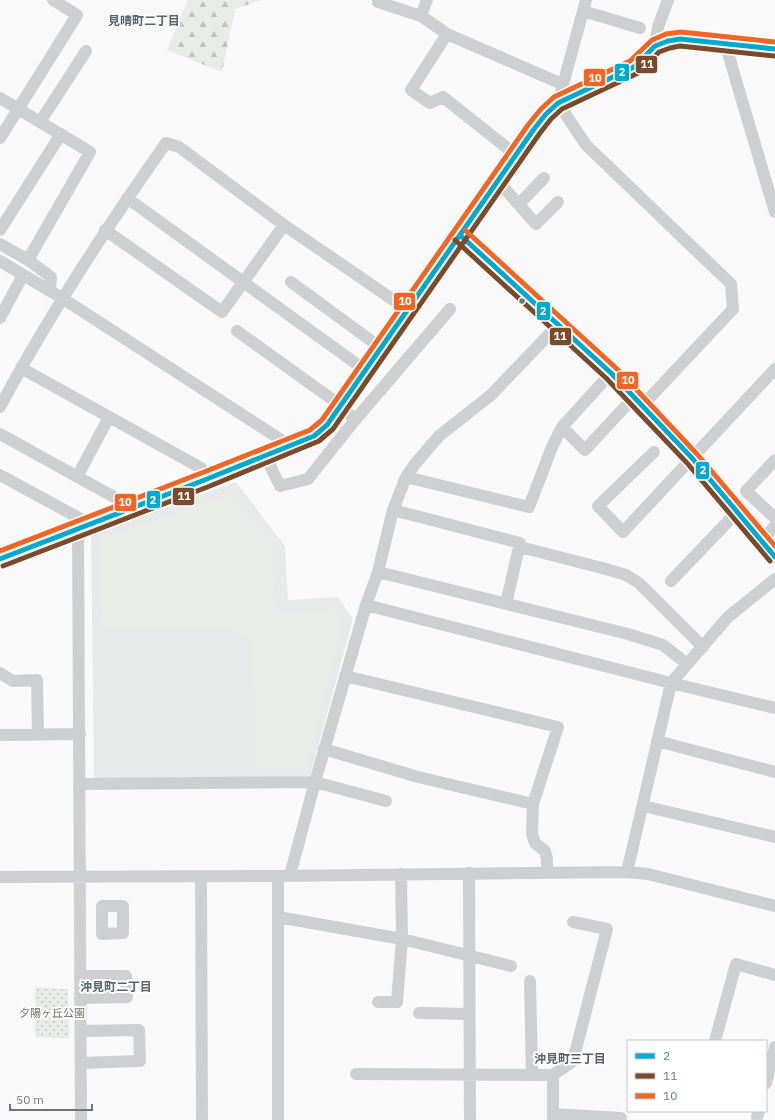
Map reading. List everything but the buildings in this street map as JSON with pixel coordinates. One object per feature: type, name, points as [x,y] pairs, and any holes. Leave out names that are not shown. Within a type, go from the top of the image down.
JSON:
[{"type":"street","points":[[0,138],[76,14],[53,0]]},
{"type":"street","points":[[378,0],[378,2],[421,16],[447,34],[562,84]]},
{"type":"street","points":[[421,16],[426,0]]},
{"type":"street","points":[[655,46],[658,27],[668,0]]},
{"type":"street","points":[[562,427],[585,450],[733,309],[730,284],[586,145],[558,103],[562,84],[585,6],[640,28]]},
{"type":"street","points":[[447,34],[411,90],[430,103],[443,98],[516,155]]},
{"type":"street","points":[[0,559],[78,530],[132,507],[314,436],[327,425],[516,155],[546,114],[558,103],[634,67],[655,46],[668,41],[680,39],[775,49]]},
{"type":"street","points":[[725,43],[775,212]]},
{"type":"street","points":[[40,122],[86,51]]},
{"type":"street","points":[[0,98],[90,152],[28,260]]},
{"type":"street","points":[[0,230],[61,134]]},
{"type":"street","points":[[0,408],[21,368],[62,298],[105,230],[166,143],[179,147],[284,225],[408,310]]},
{"type":"street","points":[[519,204],[544,178]]},
{"type":"street","points":[[498,181],[536,224],[558,202]]},
{"type":"street","points":[[127,198],[365,370]]},
{"type":"street","points":[[105,230],[222,312],[284,225]]},
{"type":"street","points":[[460,235],[557,326],[611,373],[692,458],[775,557]]},
{"type":"street","points":[[0,244],[28,260],[50,277],[50,291]]},
{"type":"street","points":[[0,261],[62,298],[289,445]]},
{"type":"street","points":[[0,318],[23,274]]},
{"type":"street","points":[[291,282],[380,348]]},
{"type":"street","points":[[265,455],[280,486],[308,479],[355,420],[450,309]]},
{"type":"street","points":[[290,876],[345,676],[366,605],[378,572],[393,510],[406,477],[414,464],[439,436],[491,395],[557,326]]},
{"type":"street","points":[[237,330],[340,405],[355,420]]},
{"type":"street","points":[[21,368],[201,468],[207,479]]},
{"type":"street","points":[[654,452],[598,506],[623,532],[775,369]]},
{"type":"street","points":[[406,477],[529,507],[552,447],[562,427],[611,373]]},
{"type":"street","points":[[77,477],[109,417]]},
{"type":"street","points":[[0,434],[132,507]]},
{"type":"street","points":[[775,460],[746,491],[775,518]]},
{"type":"street","points":[[0,475],[90,524]]},
{"type":"street","points":[[393,510],[520,543],[506,604]]},
{"type":"street","points":[[671,581],[737,512]]},
{"type":"street","points":[[761,541],[775,526]]},
{"type":"street","points":[[78,530],[81,1120]]},
{"type":"street","points":[[520,547],[626,575],[639,583],[702,647]]},
{"type":"street","points":[[378,572],[628,634],[663,646],[687,664]]},
{"type":"street","points":[[627,872],[671,683],[728,617],[775,579]]},
{"type":"street","points":[[366,605],[775,708]]},
{"type":"street","points":[[0,673],[13,681],[37,680],[38,734]]},
{"type":"street","points":[[345,676],[558,727],[533,804],[532,834],[535,843],[545,851],[547,859],[547,873]]},
{"type":"street","points":[[0,735],[80,734]]},
{"type":"street","points":[[657,741],[775,772]]},
{"type":"street","points":[[324,749],[418,777],[533,804]]},
{"type":"street","points":[[80,784],[315,782],[386,801]]},
{"type":"street","points":[[643,806],[775,837]]},
{"type":"street","points":[[0,877],[290,876],[627,872],[648,874],[775,906]]},
{"type":"street","points":[[469,873],[470,1120]]},
{"type":"street","points":[[378,1002],[397,1002],[402,939],[401,874]]},
{"type":"street","points":[[201,876],[202,1120]]},
{"type":"street","points":[[278,876],[278,1120]]},
{"type":"street","points":[[278,917],[402,939],[511,966]]},
{"type":"street","points":[[80,921],[102,920]]},
{"type":"street","points":[[356,1074],[553,1075],[573,1061],[607,929],[573,922]]},
{"type":"street","points":[[716,1040],[736,964],[775,975]]},
{"type":"street","points":[[80,976],[126,976],[126,997],[80,998]]},
{"type":"street","points":[[530,981],[532,1075]]},
{"type":"street","points":[[419,1013],[469,1014]]},
{"type":"street","points":[[81,1032],[139,1030],[140,1061],[81,1063]]},
{"type":"street","points":[[767,1079],[775,1047]]},
{"type":"street","points":[[553,1075],[554,1117],[621,1118],[621,1120]]},
{"type":"shaded area","points":[[236,482],[285,546],[288,600],[338,597],[353,619],[310,776],[94,779],[91,535]]},
{"type":"green space","points":[[188,0],[261,0],[235,9],[222,72],[167,50]]},
{"type":"green space","points":[[231,495],[273,544],[275,613],[338,609],[342,629],[306,767],[258,767],[251,641],[231,628],[102,627],[100,538]]},
{"type":"green space","name":"夕陽ヶ丘公園","points":[[35,987],[68,989],[69,1038],[35,1037]]},
{"type":"transit line","name":"10","points":[[0,551],[310,430],[322,420],[528,125],[541,109],[554,97],[630,61],[652,40],[666,34],[681,32],[775,42]]},
{"type":"transit line","name":"2","points":[[0,559],[314,436],[327,425],[534,129],[546,114],[558,103],[634,67],[655,46],[668,41],[680,39],[775,49]]},
{"type":"transit line","name":"11","points":[[3,566],[210,486],[319,441],[333,429],[540,133],[551,119],[562,109],[638,73],[659,52],[670,48],[680,46],[774,56]]},
{"type":"transit line","name":"10","points":[[465,230],[616,368],[697,454],[775,546]]},
{"type":"transit line","name":"2","points":[[460,235],[611,373],[692,458],[775,557]]},
{"type":"transit line","name":"11","points":[[455,240],[606,378],[687,463],[770,561]]},
{"type":"district","name":"見晴町二丁目","points":[[144,21]]},
{"type":"district","name":"沖見町二丁目","points":[[116,987]]},
{"type":"district","name":"沖見町三丁目","points":[[570,1059]]}]
